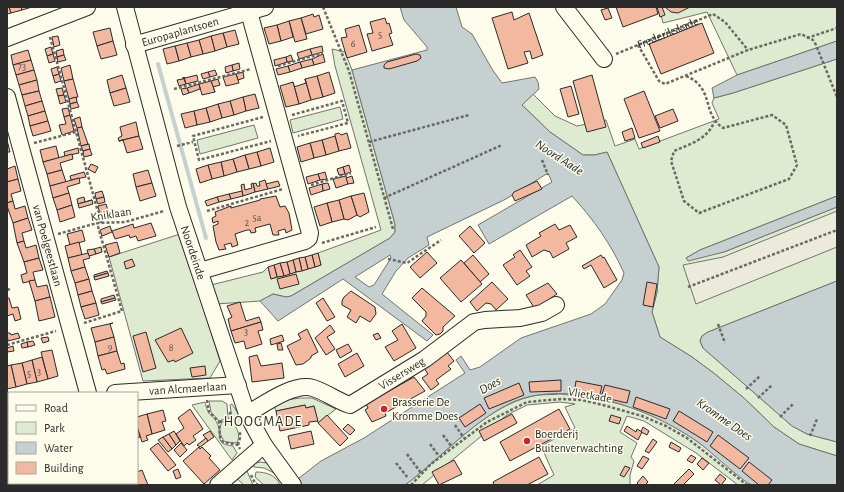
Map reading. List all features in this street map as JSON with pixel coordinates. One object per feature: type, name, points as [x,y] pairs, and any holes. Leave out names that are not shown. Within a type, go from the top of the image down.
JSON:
[{"type":"street","points":[[7,38],[87,7]]},
{"type":"street","name":"Noordeinde","points":[[125,7],[178,207],[247,414],[264,445],[292,483]]},
{"type":"street","name":"Europaplantsoen","points":[[134,45],[265,7]]},
{"type":"street","points":[[564,7],[604,59]]},
{"type":"street","points":[[200,271],[305,241],[309,238],[310,233],[249,12]]},
{"type":"street","name":"van Poelgeestlaan","points":[[7,97],[88,392]]},
{"type":"street","name":"Vissersweg","points":[[247,414],[289,390],[312,387],[338,401],[350,405],[425,359],[474,322],[520,318],[542,313],[556,305]]},
{"type":"street","name":"van Alcmaerlaan","points":[[133,392],[238,386]]},
{"type":"street","points":[[218,485],[248,466],[264,445]]},
{"type":"path","points":[[323,7],[349,70],[393,229]]},
{"type":"path","name":"Frederikskade","points":[[604,59],[713,14],[725,22],[748,50]]},
{"type":"path","points":[[46,23],[101,223]]},
{"type":"path","points":[[807,38],[837,28]]},
{"type":"path","points":[[638,45],[659,81],[665,84],[748,50],[801,34],[816,45],[837,97]]},
{"type":"path","points":[[174,89],[323,53]]},
{"type":"path","points":[[686,76],[696,80],[703,88],[714,122],[711,131],[697,142],[674,151],[672,161],[684,201],[699,213],[789,178],[797,165],[786,125],[772,115],[723,128],[714,122]]},
{"type":"path","points":[[342,100],[348,123],[199,160],[192,136],[278,116],[342,100]]},
{"type":"path","points":[[369,142],[469,114]]},
{"type":"path","points":[[20,146],[76,132]]},
{"type":"path","points":[[384,198],[502,144]]},
{"type":"path","points":[[542,160],[548,175]]},
{"type":"path","points":[[207,211],[351,173]]},
{"type":"path","name":"Kniklaan","points":[[45,237],[97,223],[125,222],[178,207]]},
{"type":"path","points":[[7,345],[122,311],[97,223]]},
{"type":"path","points":[[309,238],[321,243],[376,227]]},
{"type":"path","points":[[688,288],[837,230]]},
{"type":"path","points":[[388,259],[407,263],[441,240]]},
{"type":"path","points":[[718,324],[725,343]]},
{"type":"path","points":[[746,389],[760,376]]},
{"type":"path","points":[[758,398],[772,384]]},
{"type":"path","points":[[205,388],[209,412],[219,422],[220,437],[223,442],[238,445],[254,483],[258,485]]},
{"type":"path","name":"Vlietkade","points":[[411,485],[431,464],[487,422],[527,402],[561,399],[582,400],[603,405],[642,416],[666,426],[687,438],[747,485]]},
{"type":"path","points":[[780,417],[793,404]]},
{"type":"path","points":[[810,436],[818,420]]},
{"type":"path","points":[[455,425],[464,438]]},
{"type":"path","points":[[443,435],[452,447]]},
{"type":"path","points":[[430,444],[439,456]]},
{"type":"path","points":[[406,454],[421,473]]},
{"type":"path","points":[[396,463],[408,478]]},
{"type":"green space","points":[[659,7],[837,7],[837,41],[737,75],[707,12],[663,23]]},
{"type":"green space","points":[[332,49],[345,52],[352,70],[395,224],[395,232],[390,238],[291,296],[286,297],[273,294],[260,301],[216,304],[211,285],[263,272],[268,267],[271,279],[321,265],[318,253],[381,230],[335,66]]},
{"type":"green space","points":[[837,59],[837,196],[700,250],[686,258],[724,252],[837,207],[837,281],[708,332],[702,336],[700,341],[703,348],[792,426],[807,434],[837,442],[837,456],[799,444],[774,427],[745,399],[715,374],[692,357],[660,337],[652,312],[657,292],[659,267],[607,152],[595,155],[583,155],[550,132],[522,105],[533,94],[555,116],[577,126],[606,120],[615,146],[635,139],[639,149],[719,119],[712,103],[714,98]]},
{"type":"green space","points":[[340,107],[343,119],[293,133],[290,120]]},
{"type":"green space","points":[[254,125],[258,138],[200,154],[197,140]]},
{"type":"green space","points":[[180,234],[220,361],[210,378],[143,381],[109,257]]},
{"type":"green space","points":[[561,394],[608,401],[651,415],[697,441],[752,485],[738,485],[696,453],[644,421],[627,416],[620,432],[637,443],[631,457],[634,461],[630,475],[630,485],[537,485],[554,475],[541,446],[575,428],[565,407],[575,404],[560,402],[527,405],[507,415],[422,485],[405,485],[481,421],[498,410],[533,396]]},
{"type":"green space","points":[[312,398],[336,409],[318,423],[314,406],[306,408],[305,405],[276,411],[274,406],[287,400]]},
{"type":"green space","points":[[209,401],[222,401],[227,404],[228,418],[219,421],[211,412]]},
{"type":"green space","points":[[205,402],[209,413],[219,427],[221,441],[227,445],[233,446],[237,453],[232,460],[192,405]]},
{"type":"green space","points":[[232,404],[244,423],[239,426],[232,418],[230,405]]},
{"type":"green space","points":[[227,420],[233,422],[237,430],[239,437],[237,443],[225,442],[222,437],[220,432],[221,425],[222,422]]},
{"type":"green space","points":[[260,462],[267,463],[278,475],[264,468],[254,467],[252,464]]},
{"type":"green space","points":[[247,471],[253,485],[244,485],[235,477]]},
{"type":"green space","points":[[256,472],[273,476],[280,485],[264,485],[255,477]]},
{"type":"shaded area","points":[[837,211],[837,247],[696,304],[683,265],[723,257]]},
{"type":"water","points":[[400,7],[456,7],[462,27],[472,34],[492,69],[502,83],[535,77],[538,82],[539,89],[522,105],[550,132],[583,155],[595,155],[607,152],[659,267],[657,292],[652,312],[660,337],[692,357],[715,374],[745,399],[774,427],[799,444],[837,456],[837,485],[754,486],[748,483],[698,442],[657,418],[608,401],[583,395],[558,393],[535,395],[513,402],[498,410],[470,430],[405,485],[290,485],[321,461],[364,438],[465,373],[456,360],[461,356],[470,370],[480,367],[521,338],[591,314],[605,304],[622,280],[624,273],[601,233],[588,214],[572,196],[489,244],[478,225],[552,182],[548,173],[506,199],[427,237],[429,245],[408,258],[396,271],[382,294],[433,335],[427,341],[343,279],[278,321],[260,301],[273,294],[286,297],[291,296],[390,238],[395,232],[395,224],[352,70],[427,50],[427,47],[404,20]],"holes":[[[390,255],[391,258],[374,285],[369,287],[355,277]]]},
{"type":"water","points":[[837,41],[837,59],[714,98],[712,88],[737,75]]},
{"type":"water","points":[[837,196],[837,207],[724,252],[688,261],[686,258],[700,250]]},
{"type":"water","points":[[837,281],[837,442],[807,434],[792,426],[703,348],[700,341],[702,336],[708,332]]},
{"type":"building","points":[[7,7],[9,7],[11,13],[7,14]]},
{"type":"building","points":[[9,7],[21,7],[22,10],[11,13]]},
{"type":"building","points":[[21,7],[32,7],[22,10]]},
{"type":"building","points":[[616,7],[656,7],[658,14],[623,27]]},
{"type":"building","points":[[657,7],[662,7],[665,15],[660,17]]},
{"type":"building","points":[[665,7],[690,7],[678,13],[671,12]]},
{"type":"building","points":[[608,8],[612,18],[605,20],[601,10]]},
{"type":"building","points":[[512,12],[514,20],[529,13],[543,55],[532,59],[530,51],[524,52],[528,63],[508,69],[492,18]]},
{"type":"building","points":[[313,14],[314,17],[319,15],[323,29],[306,34],[301,18]]},
{"type":"building","points":[[301,18],[307,39],[295,42],[289,21]]},
{"type":"building","points":[[385,18],[387,24],[389,23],[392,33],[389,34],[393,45],[372,51],[367,34],[373,33],[370,22]]},
{"type":"building","points":[[289,21],[293,37],[281,41],[277,25]]},
{"type":"building","points":[[702,23],[714,53],[661,74],[649,44]]},
{"type":"building","points":[[277,25],[281,41],[269,44],[264,28]]},
{"type":"building","points":[[359,25],[367,52],[347,58],[341,38],[347,37],[345,29]]},
{"type":"building","points":[[110,28],[113,41],[97,46],[93,32]]},
{"type":"building","points":[[235,30],[239,44],[227,47],[223,33]]},
{"type":"building","points":[[223,33],[227,47],[215,51],[211,36]]},
{"type":"building","points":[[58,36],[60,45],[54,47],[52,37]]},
{"type":"building","points":[[211,36],[215,51],[203,54],[199,40]]},
{"type":"building","points":[[199,40],[203,54],[191,57],[187,43]]},
{"type":"building","points":[[113,41],[117,55],[101,59],[97,46]]},
{"type":"building","points":[[187,43],[191,57],[179,61],[175,46]]},
{"type":"building","points":[[175,46],[179,61],[167,64],[163,49]]},
{"type":"building","points":[[322,46],[323,52],[312,55],[310,49]]},
{"type":"building","points":[[51,47],[53,54],[47,56],[45,49]]},
{"type":"building","points":[[63,49],[64,55],[57,57],[56,51]]},
{"type":"building","points":[[310,49],[312,55],[299,59],[297,53]]},
{"type":"building","points":[[28,50],[31,60],[13,65],[11,55]]},
{"type":"building","points":[[53,54],[55,61],[49,63],[47,56]]},
{"type":"building","points":[[323,54],[325,62],[314,65],[312,59]]},
{"type":"building","points":[[416,54],[420,55],[421,58],[417,61],[389,69],[384,68],[384,65],[387,62]]},
{"type":"building","points":[[64,55],[66,60],[58,62],[57,57]]},
{"type":"building","points":[[291,55],[293,61],[287,62],[286,57]]},
{"type":"building","points":[[286,57],[287,62],[275,66],[274,60]]},
{"type":"building","points":[[312,59],[314,65],[302,68],[300,62]]},
{"type":"building","points":[[31,60],[34,70],[16,75],[13,65]]},
{"type":"building","points":[[300,62],[302,68],[290,72],[288,66]]},
{"type":"building","points":[[239,63],[240,69],[233,71],[232,65]]},
{"type":"building","points":[[70,65],[73,79],[64,81],[61,68]]},
{"type":"building","points":[[232,65],[233,71],[226,73],[225,67]]},
{"type":"building","points":[[288,66],[290,72],[278,75],[276,69]]},
{"type":"building","points":[[57,67],[59,74],[53,76],[51,69]]},
{"type":"building","points":[[34,70],[37,80],[19,85],[16,75]]},
{"type":"building","points":[[215,70],[217,75],[210,77],[208,72]]},
{"type":"building","points":[[208,72],[210,77],[203,79],[201,74]]},
{"type":"building","points":[[243,72],[244,78],[238,80],[236,74]]},
{"type":"building","points":[[329,72],[335,93],[323,97],[317,76]]},
{"type":"building","points":[[59,74],[61,81],[55,83],[53,76]]},
{"type":"building","points":[[236,74],[239,83],[226,86],[223,77]]},
{"type":"building","points":[[122,75],[126,88],[110,93],[107,80]]},
{"type":"building","points":[[197,75],[198,81],[186,84],[184,77]]},
{"type":"building","points":[[592,75],[606,127],[587,132],[573,81]]},
{"type":"building","points":[[317,76],[323,97],[311,100],[305,79]]},
{"type":"building","points":[[183,77],[186,84],[179,86],[177,80],[183,79]]},
{"type":"building","points":[[73,79],[78,97],[69,99],[64,81]]},
{"type":"building","points":[[218,79],[220,85],[213,87],[211,81]]},
{"type":"building","points":[[305,79],[311,100],[299,104],[294,87],[306,83]]},
{"type":"building","points":[[37,80],[39,91],[22,95],[19,85]]},
{"type":"building","points":[[211,81],[215,92],[202,95],[199,84]]},
{"type":"building","points":[[293,82],[299,104],[286,107],[280,86]]},
{"type":"building","points":[[199,84],[200,89],[189,93],[187,88]]},
{"type":"building","points":[[571,86],[579,114],[568,117],[560,89]]},
{"type":"building","points":[[62,88],[64,95],[58,96],[56,89]]},
{"type":"building","points":[[126,88],[130,102],[114,106],[110,93]]},
{"type":"building","points":[[187,88],[189,93],[183,95],[181,89]]},
{"type":"building","points":[[39,91],[42,101],[25,106],[22,95]]},
{"type":"building","points":[[644,91],[660,131],[639,138],[624,99]]},
{"type":"building","points":[[255,94],[259,108],[246,111],[243,97]]},
{"type":"building","points":[[64,95],[66,102],[60,104],[58,96]]},
{"type":"building","points":[[76,97],[77,102],[70,104],[69,99]]},
{"type":"building","points":[[243,97],[246,111],[234,115],[230,101]]},
{"type":"building","points":[[42,101],[45,111],[28,116],[25,106]]},
{"type":"building","points":[[230,101],[234,115],[222,118],[218,104]]},
{"type":"building","points":[[77,102],[79,107],[71,109],[70,104]]},
{"type":"building","points":[[218,104],[222,118],[210,122],[206,108]]},
{"type":"building","points":[[68,108],[70,115],[64,117],[62,109]]},
{"type":"building","points":[[206,108],[210,122],[197,125],[194,111]]},
{"type":"building","points":[[673,109],[678,121],[660,128],[655,116]]},
{"type":"building","points":[[45,111],[48,121],[30,126],[28,116]]},
{"type":"building","points":[[194,111],[197,125],[185,128],[181,114]]},
{"type":"building","points":[[70,115],[74,131],[62,135],[59,125],[66,124],[64,117]]},
{"type":"building","points":[[80,117],[82,127],[77,128],[74,119]]},
{"type":"building","points":[[48,121],[51,131],[33,136],[30,126]]},
{"type":"building","points":[[136,122],[139,136],[119,141],[118,138],[122,136],[120,127]]},
{"type":"building","points":[[82,127],[88,144],[81,146],[77,128]]},
{"type":"building","points":[[632,128],[635,138],[625,141],[622,132]]},
{"type":"building","points":[[339,133],[341,135],[347,133],[351,148],[339,151],[335,134]]},
{"type":"building","points":[[139,136],[143,149],[127,153],[123,140]]},
{"type":"building","points":[[335,136],[339,151],[326,155],[322,140]]},
{"type":"building","points":[[658,136],[660,142],[643,148],[641,143]]},
{"type":"building","points":[[7,140],[10,152],[7,152]]},
{"type":"building","points":[[322,140],[326,155],[314,158],[310,143]]},
{"type":"building","points":[[310,143],[314,158],[301,162],[297,147]]},
{"type":"building","points":[[89,144],[90,149],[83,151],[81,146]]},
{"type":"building","points":[[56,146],[59,158],[43,162],[40,150]]},
{"type":"building","points":[[78,148],[79,153],[65,156],[64,152]]},
{"type":"building","points":[[270,148],[274,162],[261,166],[257,152]]},
{"type":"building","points":[[90,149],[92,155],[84,157],[83,151]]},
{"type":"building","points":[[257,152],[261,166],[249,169],[245,155]]},
{"type":"building","points":[[72,154],[73,159],[60,163],[62,170],[47,174],[43,162]]},
{"type":"building","points":[[245,155],[249,169],[237,172],[233,159]]},
{"type":"building","points":[[233,159],[237,172],[224,176],[221,162]]},
{"type":"building","points":[[221,162],[224,176],[212,179],[208,165]]},
{"type":"building","points":[[91,164],[98,167],[95,173],[88,169]]},
{"type":"building","points":[[208,165],[212,179],[200,183],[196,169]]},
{"type":"building","points":[[349,165],[351,172],[345,174],[343,167]]},
{"type":"building","points":[[15,166],[18,179],[7,182],[7,169]]},
{"type":"building","points":[[343,167],[345,174],[339,175],[337,169]]},
{"type":"building","points":[[62,170],[66,182],[50,186],[47,174]]},
{"type":"building","points":[[148,170],[152,183],[136,187],[133,174]]},
{"type":"building","points":[[84,172],[86,177],[71,180],[70,176]]},
{"type":"building","points":[[325,172],[327,179],[320,180],[318,174]]},
{"type":"building","points":[[318,174],[320,180],[308,184],[306,177]]},
{"type":"building","points":[[346,176],[348,184],[336,188],[333,179]]},
{"type":"building","points":[[352,176],[354,183],[348,184],[346,178]]},
{"type":"building","points":[[79,178],[80,183],[67,187],[69,193],[53,198],[50,186]]},
{"type":"building","points":[[18,179],[21,191],[11,194],[13,201],[7,203],[7,182]]},
{"type":"building","points":[[265,180],[268,189],[255,192],[253,184],[256,183],[257,186],[260,186],[259,182]]},
{"type":"building","points":[[278,181],[280,186],[268,189],[266,184]]},
{"type":"building","points":[[537,181],[542,189],[515,201],[512,195],[514,192]]},
{"type":"building","points":[[152,183],[156,196],[140,201],[136,187]]},
{"type":"building","points":[[253,183],[255,192],[243,196],[241,185],[244,184],[245,190],[252,188],[251,184]]},
{"type":"building","points":[[328,183],[330,189],[323,191],[322,184]]},
{"type":"building","points":[[322,184],[323,191],[311,195],[309,188]]},
{"type":"building","points":[[102,191],[104,197],[96,199],[95,193]]},
{"type":"building","points":[[242,191],[243,196],[231,199],[229,194]]},
{"type":"building","points":[[69,193],[72,205],[57,210],[53,198]]},
{"type":"building","points":[[364,193],[369,212],[360,217],[357,215],[351,196]]},
{"type":"building","points":[[229,194],[231,199],[219,202],[217,197]]},
{"type":"building","points":[[276,196],[280,207],[285,206],[289,213],[292,230],[286,233],[285,229],[278,231],[279,235],[273,235],[270,224],[255,228],[256,232],[251,233],[250,230],[247,230],[235,234],[238,245],[232,247],[231,243],[224,245],[226,249],[219,250],[213,226],[218,224],[218,221],[213,223],[212,218],[216,216],[215,212],[231,206],[231,208],[260,199]]},
{"type":"building","points":[[351,196],[357,215],[348,220],[344,219],[339,200]]},
{"type":"building","points":[[84,197],[85,202],[78,204],[77,199]]},
{"type":"building","points":[[104,197],[105,202],[98,204],[96,199]]},
{"type":"building","points":[[217,197],[219,202],[207,206],[205,201]]},
{"type":"building","points":[[92,200],[93,204],[79,208],[78,204]]},
{"type":"building","points":[[339,200],[344,219],[332,222],[327,203]]},
{"type":"building","points":[[13,201],[15,209],[25,206],[28,218],[13,223],[7,203]]},
{"type":"building","points":[[327,203],[332,222],[320,226],[314,207]]},
{"type":"building","points":[[106,204],[110,217],[101,219],[98,206]]},
{"type":"building","points":[[72,205],[75,217],[60,222],[57,210]]},
{"type":"building","points":[[28,218],[32,230],[22,233],[24,241],[17,243],[13,223]]},
{"type":"building","points":[[151,223],[156,236],[138,241],[136,236],[130,238],[129,235],[115,239],[112,231],[133,224],[134,228]]},
{"type":"building","points":[[555,224],[559,230],[570,225],[577,237],[566,243],[569,249],[553,258],[550,252],[544,250],[532,257],[526,245],[541,236],[539,233]]},
{"type":"building","points":[[110,226],[112,232],[102,236],[100,230]]},
{"type":"building","points":[[470,226],[485,243],[474,253],[459,236]]},
{"type":"building","points":[[82,230],[85,241],[70,245],[67,234]]},
{"type":"building","points":[[24,241],[26,248],[36,245],[39,258],[24,262],[17,243]]},
{"type":"building","points":[[79,242],[82,255],[68,258],[65,246]]},
{"type":"building","points":[[117,242],[120,253],[109,257],[105,245]]},
{"type":"building","points":[[101,247],[102,252],[96,254],[94,249]]},
{"type":"building","points":[[94,249],[96,254],[89,256],[87,250]]},
{"type":"building","points":[[520,250],[532,267],[526,271],[530,276],[517,285],[503,265],[515,257],[513,255]]},
{"type":"building","points":[[427,252],[437,263],[420,278],[410,267]]},
{"type":"building","points":[[88,253],[90,258],[83,260],[85,267],[71,271],[68,258]]},
{"type":"building","points":[[318,253],[321,265],[315,267],[312,255]]},
{"type":"building","points":[[312,255],[315,267],[308,269],[305,257]]},
{"type":"building","points":[[473,255],[489,274],[480,282],[464,263]]},
{"type":"building","points":[[601,255],[603,258],[604,257],[617,280],[604,288],[591,265],[584,269],[582,266]]},
{"type":"building","points":[[305,257],[308,269],[302,271],[299,258]]},
{"type":"building","points":[[39,258],[43,270],[33,272],[35,280],[23,283],[21,275],[27,273],[24,262]]},
{"type":"building","points":[[299,258],[302,271],[296,272],[293,260]]},
{"type":"building","points":[[132,259],[135,266],[126,269],[124,262]]},
{"type":"building","points":[[293,260],[296,272],[290,274],[287,262]]},
{"type":"building","points":[[461,260],[482,284],[461,302],[440,278]]},
{"type":"building","points":[[287,262],[290,274],[284,276],[280,263]]},
{"type":"building","points":[[280,263],[284,276],[277,277],[274,265]]},
{"type":"building","points":[[274,265],[277,277],[271,279],[268,267]]},
{"type":"building","points":[[85,267],[89,279],[75,283],[71,271]]},
{"type":"building","points":[[107,271],[108,273],[94,277],[94,275]]},
{"type":"building","points":[[108,273],[109,276],[95,280],[94,277]]},
{"type":"building","points":[[296,274],[299,284],[280,289],[277,279]]},
{"type":"building","points":[[89,279],[92,291],[78,295],[75,283]]},
{"type":"building","points":[[35,280],[37,287],[47,285],[50,297],[35,301],[29,281]]},
{"type":"building","points":[[492,282],[508,299],[496,310],[491,304],[486,303],[477,311],[470,302]]},
{"type":"building","points":[[647,282],[657,284],[653,307],[643,305]]},
{"type":"building","points":[[548,283],[557,294],[535,309],[526,295]]},
{"type":"building","points":[[422,288],[455,316],[443,327],[443,331],[440,334],[436,335],[422,321],[426,316],[426,312],[412,298]]},
{"type":"building","points":[[92,291],[96,303],[81,307],[78,295]]},
{"type":"building","points":[[351,291],[375,307],[376,314],[370,322],[360,316],[356,323],[347,317],[351,310],[342,305],[342,301]]},
{"type":"building","points":[[114,295],[115,298],[101,302],[101,299]]},
{"type":"building","points":[[50,297],[55,317],[39,321],[35,301]]},
{"type":"building","points":[[7,298],[9,298],[12,308],[18,307],[21,319],[15,321],[13,314],[7,316]]},
{"type":"building","points":[[115,298],[116,300],[102,304],[101,302]]},
{"type":"building","points":[[323,298],[335,317],[327,321],[316,303]]},
{"type":"building","points":[[240,302],[246,321],[259,317],[261,322],[231,331],[228,319],[232,317],[227,306]]},
{"type":"building","points":[[96,303],[99,315],[85,319],[81,307]]},
{"type":"building","points":[[261,322],[263,330],[258,331],[262,344],[246,349],[244,341],[235,343],[231,331]]},
{"type":"building","points":[[113,323],[110,324],[114,337],[95,342],[91,328]]},
{"type":"building","points":[[402,324],[416,348],[394,361],[385,347],[398,340],[392,331]]},
{"type":"building","points":[[330,325],[335,332],[327,337],[335,349],[326,355],[315,338]]},
{"type":"building","points":[[181,328],[193,353],[175,362],[174,360],[168,362],[155,340]]},
{"type":"building","points":[[307,329],[318,352],[311,356],[311,358],[303,364],[296,365],[287,346],[301,339],[298,334]]},
{"type":"building","points":[[146,332],[156,368],[143,372],[133,336]]},
{"type":"building","points":[[7,333],[10,333],[11,335],[18,333],[20,338],[8,341]]},
{"type":"building","points":[[378,333],[381,338],[376,340],[373,335]]},
{"type":"building","points":[[282,335],[284,341],[271,345],[270,339]]},
{"type":"building","points":[[48,337],[49,341],[43,343],[41,338]]},
{"type":"building","points":[[114,337],[117,351],[98,356],[95,342]]},
{"type":"building","points":[[33,341],[35,345],[28,347],[27,342]]},
{"type":"building","points":[[27,342],[28,347],[22,348],[21,344]]},
{"type":"building","points":[[281,343],[283,350],[278,350],[277,344]]},
{"type":"building","points":[[348,344],[352,351],[340,358],[336,350]]},
{"type":"building","points":[[13,346],[14,351],[7,352],[7,348]]},
{"type":"building","points":[[52,350],[58,376],[48,379],[41,352]]},
{"type":"building","points":[[117,351],[121,364],[124,363],[125,369],[107,374],[105,369],[102,370],[98,356]]},
{"type":"building","points":[[446,351],[454,361],[448,366],[451,369],[436,380],[439,384],[431,390],[422,378],[428,374],[424,368]]},
{"type":"building","points":[[357,353],[364,366],[345,377],[338,364]]},
{"type":"building","points":[[257,355],[261,366],[282,363],[284,378],[252,382],[249,357]]},
{"type":"building","points":[[42,357],[48,379],[37,382],[32,360]]},
{"type":"building","points":[[32,360],[37,382],[27,384],[22,363]]},
{"type":"building","points":[[22,363],[27,384],[16,387],[11,365]]},
{"type":"building","points":[[11,365],[16,387],[7,389],[7,366]]},
{"type":"building","points":[[205,366],[206,375],[192,377],[190,368]]},
{"type":"building","points":[[414,377],[425,391],[385,413],[386,416],[372,422],[365,410],[368,408],[366,404]]},
{"type":"building","points":[[561,380],[561,391],[530,392],[529,382]]},
{"type":"building","points":[[576,381],[602,386],[599,398],[574,394]]},
{"type":"building","points":[[519,383],[524,395],[489,409],[484,398]]},
{"type":"building","points":[[605,385],[630,391],[627,403],[601,397]]},
{"type":"building","points":[[636,397],[670,409],[666,419],[633,407]]},
{"type":"building","points":[[480,404],[486,413],[465,427],[459,418]]},
{"type":"building","points":[[305,405],[306,408],[314,406],[318,421],[309,422],[309,425],[280,431],[276,411]]},
{"type":"building","points":[[190,409],[203,429],[193,436],[196,440],[189,445],[187,443],[184,446],[176,434],[184,428],[178,418]]},
{"type":"building","points":[[559,409],[570,429],[510,461],[500,442]]},
{"type":"building","points":[[163,410],[166,421],[162,422],[165,430],[152,434],[147,414]]},
{"type":"building","points":[[679,411],[713,432],[707,442],[673,421]]},
{"type":"building","points":[[147,414],[152,434],[146,436],[148,440],[142,442],[138,429],[138,417]]},
{"type":"building","points":[[512,414],[517,423],[484,441],[479,431]]},
{"type":"building","points":[[327,415],[348,438],[340,446],[318,423]]},
{"type":"building","points":[[611,415],[621,418],[619,424],[609,421]]},
{"type":"building","points":[[348,424],[355,430],[350,435],[343,429]]},
{"type":"building","points":[[627,426],[636,432],[637,429],[642,432],[638,440],[624,431]]},
{"type":"building","points":[[643,427],[649,431],[647,435],[641,432]]},
{"type":"building","points":[[7,430],[8,470],[7,470]]},
{"type":"building","points":[[174,431],[180,441],[176,445],[169,434]]},
{"type":"building","points":[[210,431],[214,437],[208,441],[203,435]]},
{"type":"building","points":[[311,431],[314,444],[291,449],[288,436]]},
{"type":"building","points":[[169,434],[176,445],[172,449],[163,437]]},
{"type":"building","points":[[718,435],[749,458],[740,469],[710,446]]},
{"type":"building","points":[[163,437],[172,449],[168,452],[158,440]]},
{"type":"building","points":[[206,438],[208,441],[200,447],[197,445]]},
{"type":"building","points":[[653,439],[657,442],[649,453],[645,451]]},
{"type":"building","points":[[671,442],[681,448],[679,452],[669,447]]},
{"type":"building","points":[[158,443],[176,465],[168,471],[150,449]]},
{"type":"building","points":[[181,443],[187,450],[180,457],[174,450]]},
{"type":"building","points":[[199,447],[200,449],[202,447],[211,456],[209,458],[220,470],[204,484],[183,461]]},
{"type":"building","points":[[691,455],[696,458],[692,463],[687,460]]},
{"type":"building","points":[[643,456],[649,459],[642,469],[637,466]]},
{"type":"building","points":[[539,457],[548,474],[527,485],[494,485],[493,482]]},
{"type":"building","points":[[702,458],[709,463],[703,470],[697,464]]},
{"type":"building","points":[[454,460],[462,474],[439,485],[432,472]]},
{"type":"building","points":[[749,462],[772,480],[768,485],[759,485],[742,471]]},
{"type":"building","points":[[625,466],[630,468],[624,477],[620,475]]},
{"type":"building","points":[[178,469],[181,477],[176,479],[173,471]]},
{"type":"building","points":[[689,469],[694,474],[683,485],[673,485]]},
{"type":"building","points":[[142,470],[148,485],[130,485],[138,484],[138,472]]},
{"type":"building","points":[[720,474],[726,479],[721,485],[715,480]]},
{"type":"building","points":[[643,476],[648,482],[645,485],[639,485],[637,483]]},
{"type":"building","points":[[26,484],[26,485],[7,485]]},
{"type":"building","points":[[36,484],[123,485],[36,485]]},
{"type":"waterway","points":[[158,64],[206,238]]},
{"type":"place","name":"Brasserie De Kromme Does","points":[[384,409]]},
{"type":"place","name":"Boerderij Buitenverwachting","points":[[527,441]]},
{"type":"district","name":"HOOGMADE","points":[[263,422]]},
{"type":"water label","name":"Noord Aade","points":[[559,158]]},
{"type":"water label","name":"Does","points":[[490,386]]},
{"type":"water label","name":"Kromme Does","points":[[724,420]]}]
